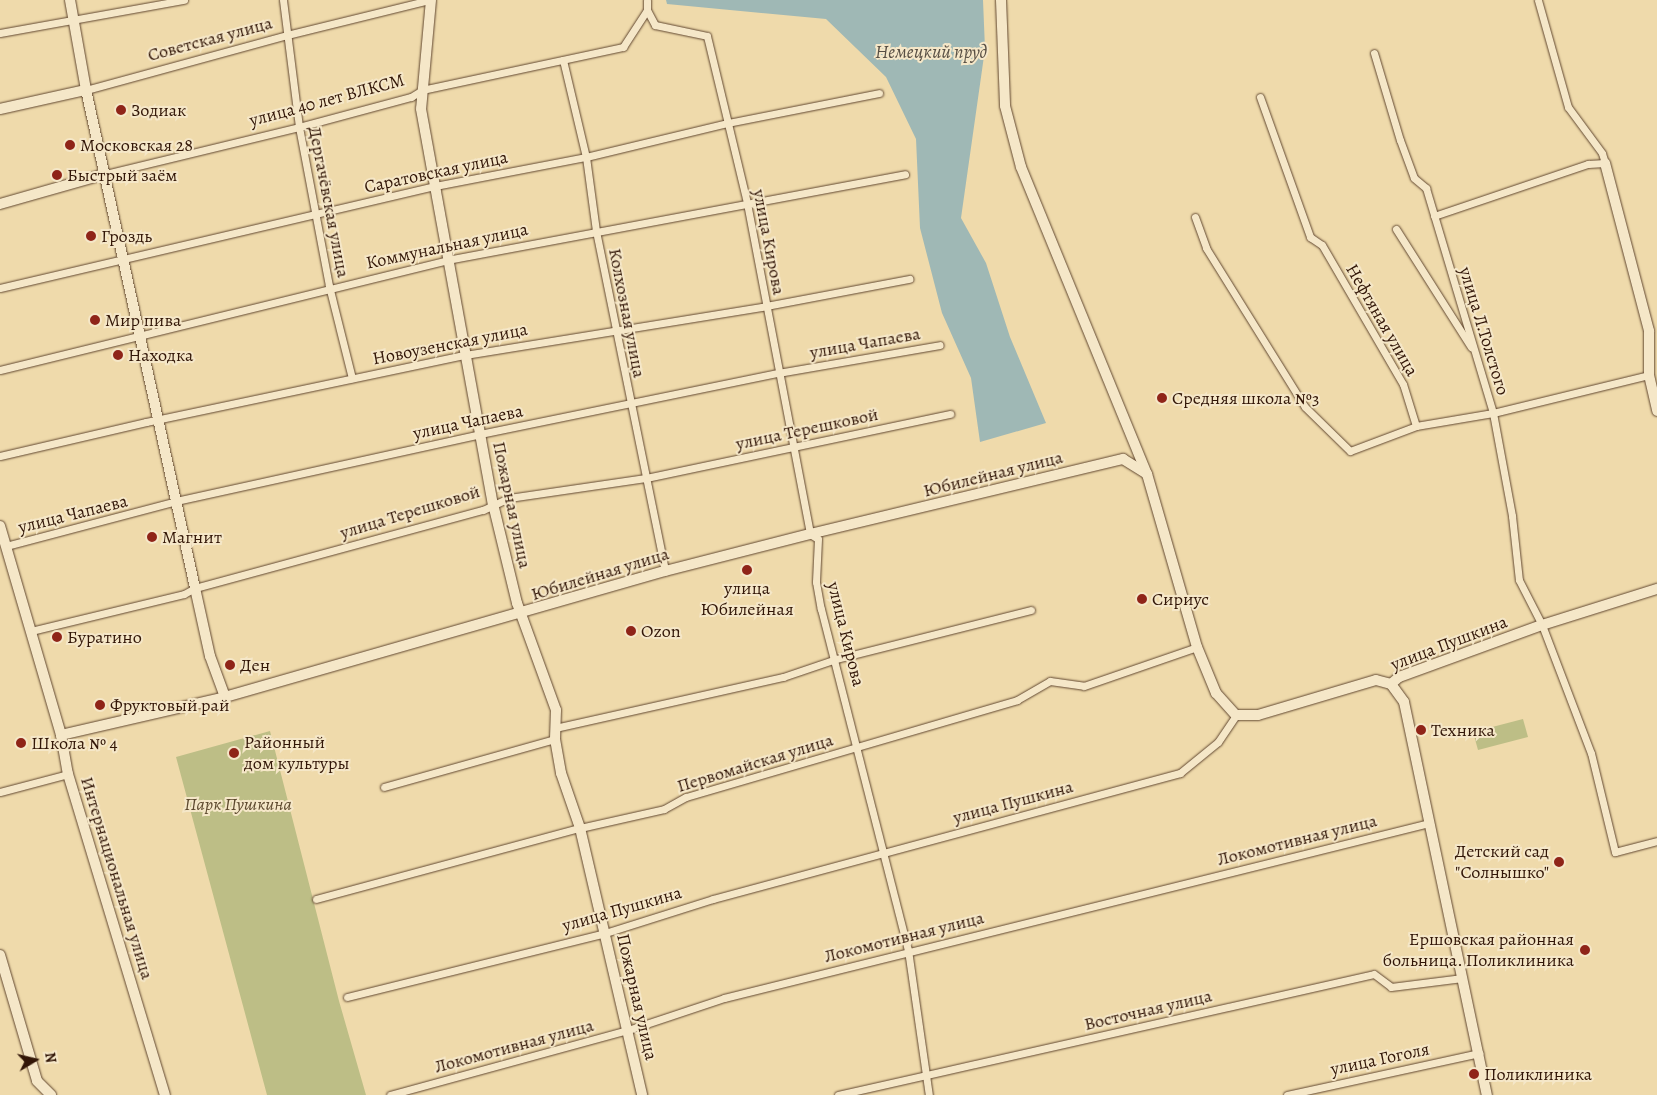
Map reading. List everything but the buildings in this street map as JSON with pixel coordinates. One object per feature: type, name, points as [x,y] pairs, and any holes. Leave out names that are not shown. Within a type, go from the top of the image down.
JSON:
[{"type":"street","points":[[70,0],[86,90],[124,258],[194,588],[210,656],[225,697]]},
{"type":"street","points":[[0,33],[184,0]]},
{"type":"street","name":"Дергачёвская улица","points":[[283,0],[299,127],[330,286],[352,378]]},
{"type":"street","name":"Советская улица","points":[[0,109],[86,90],[287,35],[430,0]]},
{"type":"street","name":"Пожарная улица","points":[[430,0],[421,109],[446,260],[492,504],[520,615],[556,710],[555,734],[561,773],[580,828],[642,1095]]},
{"type":"street","points":[[647,0],[647,10]]},
{"type":"street","points":[[1001,0],[1005,106],[1021,167],[1147,474],[1197,647],[1216,693],[1236,715]]},
{"type":"street","points":[[1538,0],[1568,107],[1602,153],[1605,163],[1649,331],[1649,375],[1657,411]]},
{"type":"street","name":"улица 40 лет ВЛКСМ","points":[[0,204],[104,174],[299,127],[411,97],[422,90],[623,47],[647,10]]},
{"type":"street","name":"улица Кирова","points":[[647,10],[655,25],[707,36],[747,204],[810,534],[818,539],[816,582],[908,950],[929,1095]]},
{"type":"street","name":"улица Л.Толстого","points":[[1374,53],[1400,140],[1414,178],[1426,188],[1493,413],[1512,516],[1519,580],[1542,625],[1591,752],[1615,852],[1657,841]]},
{"type":"street","name":"Колхозная улица","points":[[563,60],[586,157],[596,231],[665,571]]},
{"type":"street","name":"Саратовская улица","points":[[0,288],[435,186],[586,157],[728,123],[879,93]]},
{"type":"street","name":"Нефтяная улица","points":[[1260,97],[1310,237],[1322,245],[1403,384],[1416,426]]},
{"type":"street","points":[[1434,216],[1588,164],[1605,163]]},
{"type":"street","name":"Коммунальная улица","points":[[0,370],[330,286],[446,260],[905,174]]},
{"type":"street","points":[[1195,217],[1206,248],[1305,408],[1336,441],[1350,451],[1416,426],[1493,413],[1649,375]]},
{"type":"street","points":[[1396,229],[1476,354]]},
{"type":"street","name":"Новоузенская улица","points":[[0,456],[158,420],[465,355],[615,329],[766,306],[909,279]]},
{"type":"street","name":"улица Чапаева","points":[[5,554],[176,501],[630,403],[778,373],[940,345]]},
{"type":"street","name":"улица Терешковой","points":[[31,631],[184,594],[194,588],[483,510],[492,504],[509,498],[646,478],[950,414]]},
{"type":"street","name":"Юбилейная улица","points":[[61,735],[225,697],[520,615],[665,571],[810,534],[1123,460],[1147,474]]},
{"type":"street","name":"Интернациональная улица","points":[[0,526],[5,554],[31,631],[61,735],[68,774],[165,1095]]},
{"type":"street","name":"улица Пушкина","points":[[346,997],[605,932],[713,899],[883,855],[1180,773],[1218,742],[1236,715],[1258,715],[1376,680],[1391,684],[1399,678],[1542,625],[1657,589]]},
{"type":"street","points":[[384,788],[555,734],[783,677],[836,660],[1031,610]]},
{"type":"street","name":"Первомайская улица","points":[[316,899],[580,828],[664,809],[686,797],[1017,700],[1050,681],[1084,686],[1197,647]]},
{"type":"street","points":[[1391,684],[1404,702],[1487,1095]]},
{"type":"street","points":[[0,792],[68,774]]},
{"type":"street","name":"Локомотивная улица","points":[[390,1095],[628,1030],[724,998],[908,950],[1429,823]]},
{"type":"street","points":[[0,955],[24,1045],[37,1081],[50,1095]]},
{"type":"street","name":"Восточная улица","points":[[838,1095],[1374,974],[1391,987],[1462,978]]},
{"type":"street","name":"улица Гоголя","points":[[1288,1095],[1479,1053]]},
{"type":"green space","points":[[1523,719],[1528,737],[1478,750],[1473,732]]},
{"type":"green space","name":"Парк Пушкина","points":[[270,731],[339,1001],[366,1095],[267,1095],[176,757]]},
{"type":"water","name":"Немецкий пруд","points":[[666,0],[983,0],[985,49],[961,218],[986,263],[1010,337],[1046,423],[980,442],[971,378],[942,313],[920,228],[916,139],[886,77],[826,19],[667,4]]},
{"type":"place","name":"Зодиак","points":[[121,110]]},
{"type":"place","name":"Московская 28","points":[[70,145]]},
{"type":"place","name":"Быстрый заём","points":[[57,175]]},
{"type":"place","name":"Гроздь","points":[[91,236]]},
{"type":"place","name":"Мир пива","points":[[95,320]]},
{"type":"place","name":"Находка","points":[[118,355]]},
{"type":"place","name":"Средняя школа №3","points":[[1162,398]]},
{"type":"place","name":"Магнит","points":[[152,537]]},
{"type":"place","name":"улица Юбилейная","points":[[747,570]]},
{"type":"place","name":"Сириус","points":[[1142,599]]},
{"type":"place","name":"Ozon","points":[[631,631]]},
{"type":"place","name":"Буратино","points":[[57,637]]},
{"type":"place","name":"Ден","points":[[230,665]]},
{"type":"place","name":"Фруктовый рай","points":[[100,705]]},
{"type":"place","name":"Техника","points":[[1421,730]]},
{"type":"place","name":"Школа № 4","points":[[21,743]]},
{"type":"place","name":"Районный дом культуры","points":[[234,753]]},
{"type":"place","name":"Детский сад \"Солнышко\"","points":[[1559,862]]},
{"type":"place","name":"Ершовская районная больница. Поликлиника","points":[[1585,950]]},
{"type":"place","name":"Поликлиника","points":[[1474,1074]]}]
